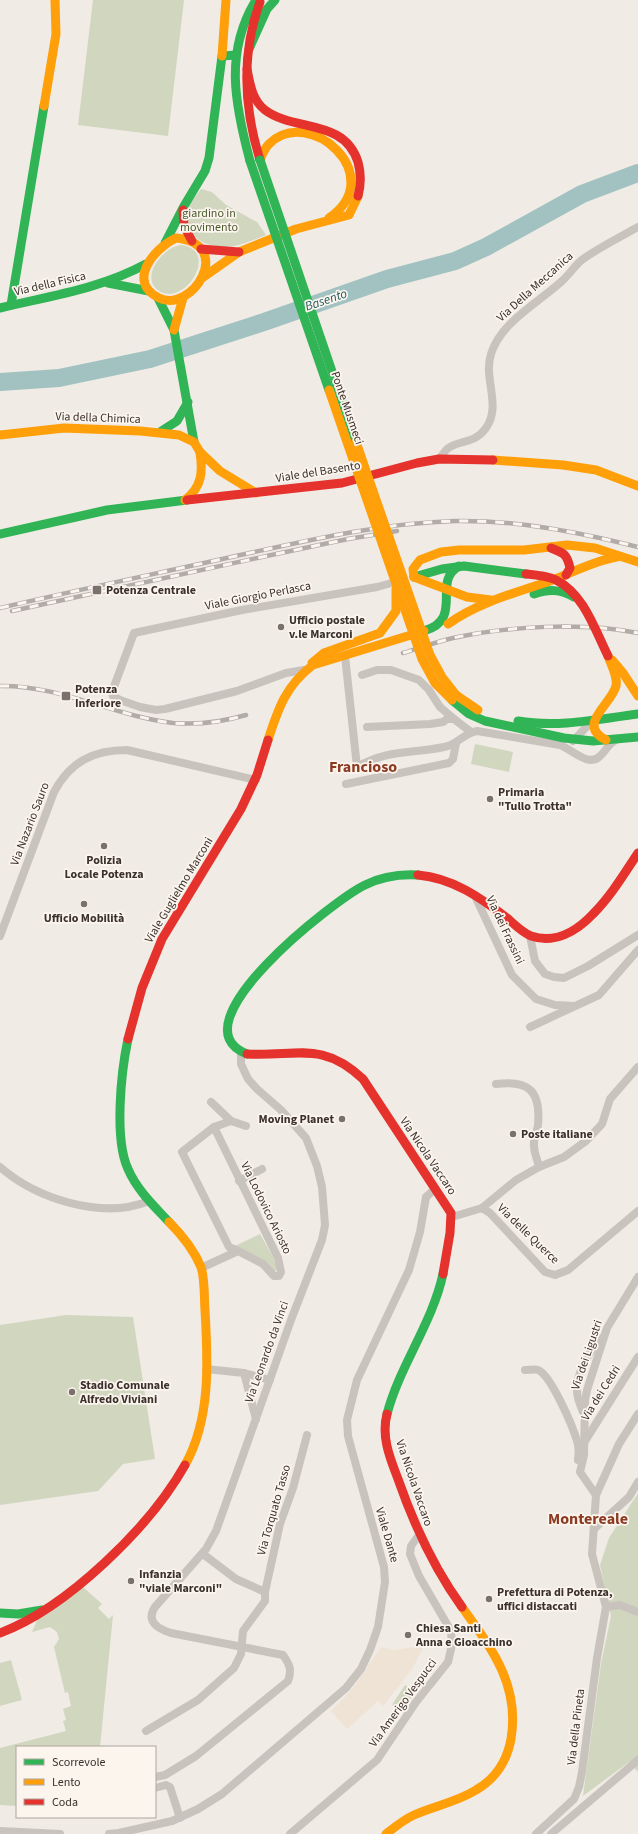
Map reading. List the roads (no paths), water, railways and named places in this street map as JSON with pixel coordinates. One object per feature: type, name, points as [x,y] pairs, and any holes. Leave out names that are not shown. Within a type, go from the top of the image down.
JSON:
[{"type":"main road","points":[[11,305],[56,34],[55,0]]},
{"type":"main road","points":[[106,282],[136,270],[146,264],[165,243],[184,206],[205,171],[209,158],[216,112],[226,0]]},
{"type":"main road","name":"Ponte Musmeci","points":[[256,0],[244,20],[236,55],[236,91],[240,122],[250,161],[396,588],[422,659],[435,683],[454,698]]},
{"type":"main road","points":[[174,330],[183,298],[202,278],[239,252],[296,230],[348,215],[359,196],[361,184],[357,160],[349,146],[329,131],[283,119],[262,107],[250,85],[247,69],[249,50],[254,19],[262,0]]},
{"type":"main road","points":[[249,50],[267,9],[275,0]]},
{"type":"main road","points":[[222,56],[236,55]]},
{"type":"main road","name":"Ponte Musmeci","points":[[247,69],[246,92],[253,141],[430,655],[454,698]]},
{"type":"main road","points":[[260,160],[267,144],[283,135],[304,134],[319,137],[338,148],[347,160],[352,181],[349,196],[341,208],[323,221]]},
{"type":"main road","points":[[184,206],[184,226],[192,241],[201,249],[206,263],[202,278]]},
{"type":"main road","points":[[165,243],[176,238],[192,241]]},
{"type":"main road","points":[[201,249],[239,252]]},
{"type":"main road","points":[[146,264],[144,275],[149,291]]},
{"type":"main road","points":[[106,282],[131,286],[149,291],[158,298],[174,330],[194,442],[200,452],[230,478],[257,493]]},
{"type":"main road","name":"Via della Fisica","points":[[0,308],[106,282]]},
{"type":"main road","points":[[158,298],[173,301],[183,298]]},
{"type":"main road","points":[[160,432],[173,426],[182,416],[188,402]]},
{"type":"main road","name":"Via della Chimica","points":[[0,436],[38,430],[64,428],[160,432],[179,435],[194,442]]},
{"type":"main road","points":[[185,500],[194,494],[202,479],[203,470],[200,452]]},
{"type":"main road","name":"Viale del Basento","points":[[0,534],[107,510],[342,483],[417,463],[439,459],[485,459],[563,465],[596,470],[638,486]]},
{"type":"main road","points":[[414,576],[413,569],[420,560],[441,552],[459,550],[524,550],[567,545],[595,548],[638,562]]},
{"type":"main road","points":[[550,548],[562,552],[568,557],[570,568],[566,575]]},
{"type":"main road","points":[[448,624],[462,613],[497,599],[566,575],[597,561],[619,556]]},
{"type":"main road","points":[[414,576],[442,569],[470,566],[558,580],[568,588],[579,603],[608,656],[615,673],[616,685],[612,695],[594,719],[593,725],[595,733],[598,736],[616,740],[638,732]]},
{"type":"main road","points":[[446,588],[446,580],[449,573],[457,567]]},
{"type":"main road","points":[[457,567],[452,574],[453,583],[456,589],[463,595]]},
{"type":"main road","points":[[414,576],[442,590],[447,602]]},
{"type":"main road","points":[[432,584],[477,599],[497,599]]},
{"type":"main road","points":[[304,670],[324,653],[343,644],[380,633],[396,611],[396,588]]},
{"type":"main road","name":"Viale Guglielmo Marconi","points":[[0,1633],[26,1622],[87,1579],[104,1563],[154,1509],[178,1479],[191,1454],[204,1410],[206,1369],[201,1268],[189,1244],[180,1232],[149,1200],[128,1172],[122,1146],[120,1121],[121,1096],[132,1024],[142,986],[162,939],[210,862],[256,780],[279,709],[291,686],[304,670],[313,665],[429,630],[443,618],[447,602],[446,588]]},
{"type":"main road","points":[[429,630],[550,589],[565,592],[579,603]]},
{"type":"main road","points":[[608,656],[623,673],[638,696]]},
{"type":"main road","points":[[454,698],[483,712],[524,722],[562,725],[594,719],[638,714]]},
{"type":"main road","points":[[454,698],[468,714],[485,721],[575,739],[616,740],[638,737]]},
{"type":"main road","points":[[241,1052],[233,1046],[229,1040],[227,1027],[232,1011],[240,995],[274,956],[304,928],[363,885],[397,876],[417,875],[445,881],[475,896],[530,936],[539,940],[558,937],[583,925],[602,904],[638,853]]},
{"type":"main road","name":"Via Nicola Vaccaro","points":[[241,1052],[248,1054],[320,1052],[334,1057],[350,1066],[364,1079],[448,1207],[452,1217],[443,1274],[435,1305],[392,1400],[386,1422],[386,1439],[392,1464],[418,1535],[441,1577],[501,1666],[512,1694],[515,1720],[508,1752],[502,1766],[490,1781],[482,1787],[449,1802],[416,1814],[386,1834]]},
{"type":"main road","points":[[0,1613],[18,1614],[43,1610]]},
{"type":"street","name":"Via Della Meccanica","points":[[439,459],[447,449],[457,444],[474,440],[486,428],[493,410],[488,375],[490,356],[497,338],[511,324],[563,280],[581,261],[638,227]]},
{"type":"street","name":"Viale Giorgio Perlasca","points":[[304,670],[286,673],[237,691],[165,708],[148,709],[120,700],[113,696],[113,689],[134,632],[242,610],[386,585],[414,576]]},
{"type":"street","points":[[344,656],[357,767],[372,758],[400,752],[445,747],[456,743],[471,732],[488,732],[560,745],[569,748],[583,758],[592,760],[600,757],[608,745],[616,740]]},
{"type":"street","points":[[362,675],[377,670],[391,670],[419,680],[429,690],[440,707],[471,732]]},
{"type":"street","points":[[367,727],[430,724],[443,722],[447,719],[454,719]]},
{"type":"street","points":[[560,745],[568,744],[575,739],[594,719]]},
{"type":"street","points":[[346,784],[449,763],[453,759],[456,743]]},
{"type":"street","name":"Via Nazario Sauro","points":[[0,936],[54,792],[65,775],[79,761],[99,753],[112,750],[127,750],[256,780]]},
{"type":"street","name":"Via dei Frassini","points":[[475,896],[512,975],[536,999],[555,1005],[574,1006]]},
{"type":"street","points":[[530,936],[535,961],[545,974],[554,978],[564,978],[588,966],[638,935]]},
{"type":"street","name":"Via dei Frassini","points":[[530,1027],[599,995],[638,950]]},
{"type":"street","name":"Via Leonardo da Vinci","points":[[241,1052],[241,1064],[248,1079],[281,1110],[306,1138],[317,1166],[324,1207],[325,1225],[322,1240],[290,1320],[216,1531],[203,1554],[155,1607],[151,1615],[152,1622],[159,1629],[188,1637],[242,1647]]},
{"type":"street","points":[[482,1208],[516,1180],[539,1167],[564,1158],[586,1141],[602,1124],[610,1099],[638,1067]]},
{"type":"street","points":[[496,1084],[510,1082],[525,1084],[534,1095],[538,1109],[538,1120],[534,1146],[539,1167]]},
{"type":"street","points":[[211,1102],[231,1121],[246,1126]]},
{"type":"street","points":[[231,1121],[214,1127],[182,1152],[229,1247],[238,1251]]},
{"type":"street","name":"Via Lodovico Ariosto","points":[[214,1127],[239,1181],[278,1258],[282,1268],[279,1276],[274,1276],[263,1264],[238,1251]]},
{"type":"street","points":[[0,1167],[14,1180],[35,1191],[76,1204],[102,1209],[136,1206],[149,1200]]},
{"type":"street","points":[[239,1181],[262,1169]]},
{"type":"street","name":"Viale Dante","points":[[109,1834],[119,1833],[180,1818],[222,1794],[324,1708],[346,1688],[361,1669],[370,1650],[378,1627],[384,1595],[384,1567],[348,1436],[347,1420],[357,1380],[409,1270],[420,1232],[426,1197],[435,1189]]},
{"type":"street","name":"Via delle Querce","points":[[452,1217],[482,1208],[490,1213],[545,1272],[560,1275],[577,1264],[638,1211]]},
{"type":"street","points":[[201,1268],[238,1251]]},
{"type":"street","name":"Via dei Ligustri","points":[[585,1442],[585,1400],[607,1328],[638,1277]]},
{"type":"street","points":[[585,1417],[578,1399],[577,1384],[588,1358],[607,1328]]},
{"type":"street","name":"Via dei Cedri","points":[[585,1442],[638,1357]]},
{"type":"street","name":"Via Leonardo da Vinci","points":[[206,1369],[244,1373],[270,1380]]},
{"type":"street","points":[[526,1370],[538,1370],[546,1376],[563,1406],[577,1440],[579,1449],[578,1465],[580,1472],[596,1495]]},
{"type":"street","points":[[244,1373],[256,1420]]},
{"type":"street","points":[[638,1414],[618,1444],[596,1495],[592,1554],[606,1607],[620,1605],[638,1612]]},
{"type":"street","name":"Via Torquato Tasso","points":[[146,1731],[188,1707],[205,1695],[237,1664],[242,1647],[243,1631],[265,1600],[264,1592],[280,1524],[293,1488],[307,1435]]},
{"type":"street","points":[[580,1472],[585,1442]]},
{"type":"street","points":[[594,1529],[629,1497],[638,1482]]},
{"type":"street","name":"Via Amerigo Vespucci","points":[[290,1834],[377,1760],[416,1702],[448,1662],[452,1645],[451,1631],[419,1576],[410,1554],[411,1546],[418,1535]]},
{"type":"street","points":[[203,1554],[236,1579],[264,1592]]},
{"type":"street","name":"Via della Pineta","points":[[536,1834],[574,1799],[580,1787],[588,1740],[597,1658],[606,1607]]},
{"type":"street","points":[[156,1777],[165,1775],[196,1756],[288,1681],[291,1673],[290,1665],[283,1655],[242,1647]]},
{"type":"street","points":[[551,1834],[638,1760]]},
{"type":"street","points":[[156,1788],[166,1785],[170,1787],[180,1818]]},
{"type":"street","points":[[1,1831],[60,1834]]},
{"type":"waterway","name":"Basento","points":[[0,382],[59,378],[150,359],[264,322],[387,279],[455,261],[486,247],[582,194],[638,173]]},
{"type":"railway","points":[[0,608],[297,543],[376,528],[428,522],[478,521],[524,525],[593,536],[638,547]]},
{"type":"railway","points":[[12,611],[348,539],[397,531]]},
{"type":"railway","points":[[403,653],[453,638],[521,628],[593,627],[638,633]]},
{"type":"railway","points":[[0,686],[44,690],[130,714],[173,723],[192,724],[246,715]]},
{"type":"place","name":"Potenza Centrale","points":[[97,590]]},
{"type":"place","name":"Ufficio postale v.le Marconi","points":[[281,627]]},
{"type":"place","name":"Potenza Inferiore","points":[[66,696]]},
{"type":"place","name":"Primaria \"Tullo Trotta\"","points":[[490,799]]},
{"type":"place","name":"Polizia Locale Potenza","points":[[104,846]]},
{"type":"place","name":"Ufficio Mobilità","points":[[84,904]]},
{"type":"place","name":"Moving Planet","points":[[342,1119]]},
{"type":"place","name":"Poste italiane","points":[[513,1134]]},
{"type":"place","name":"Stadio Comunale Alfredo Viviani","points":[[72,1392]]},
{"type":"place","name":"Infanzia \"viale Marconi\"","points":[[131,1581]]},
{"type":"place","name":"Prefettura di Potenza, uffici distaccati","points":[[489,1599]]},
{"type":"place","name":"Chiesa Santi Anna e Gioacchino","points":[[408,1635]]},
{"type":"district","name":"Francioso","points":[[363,767]]},
{"type":"district","name":"Montereale","points":[[588,1519]]},
{"type":"park label","name":"giardino in movimento","points":[[209,220]]}]
